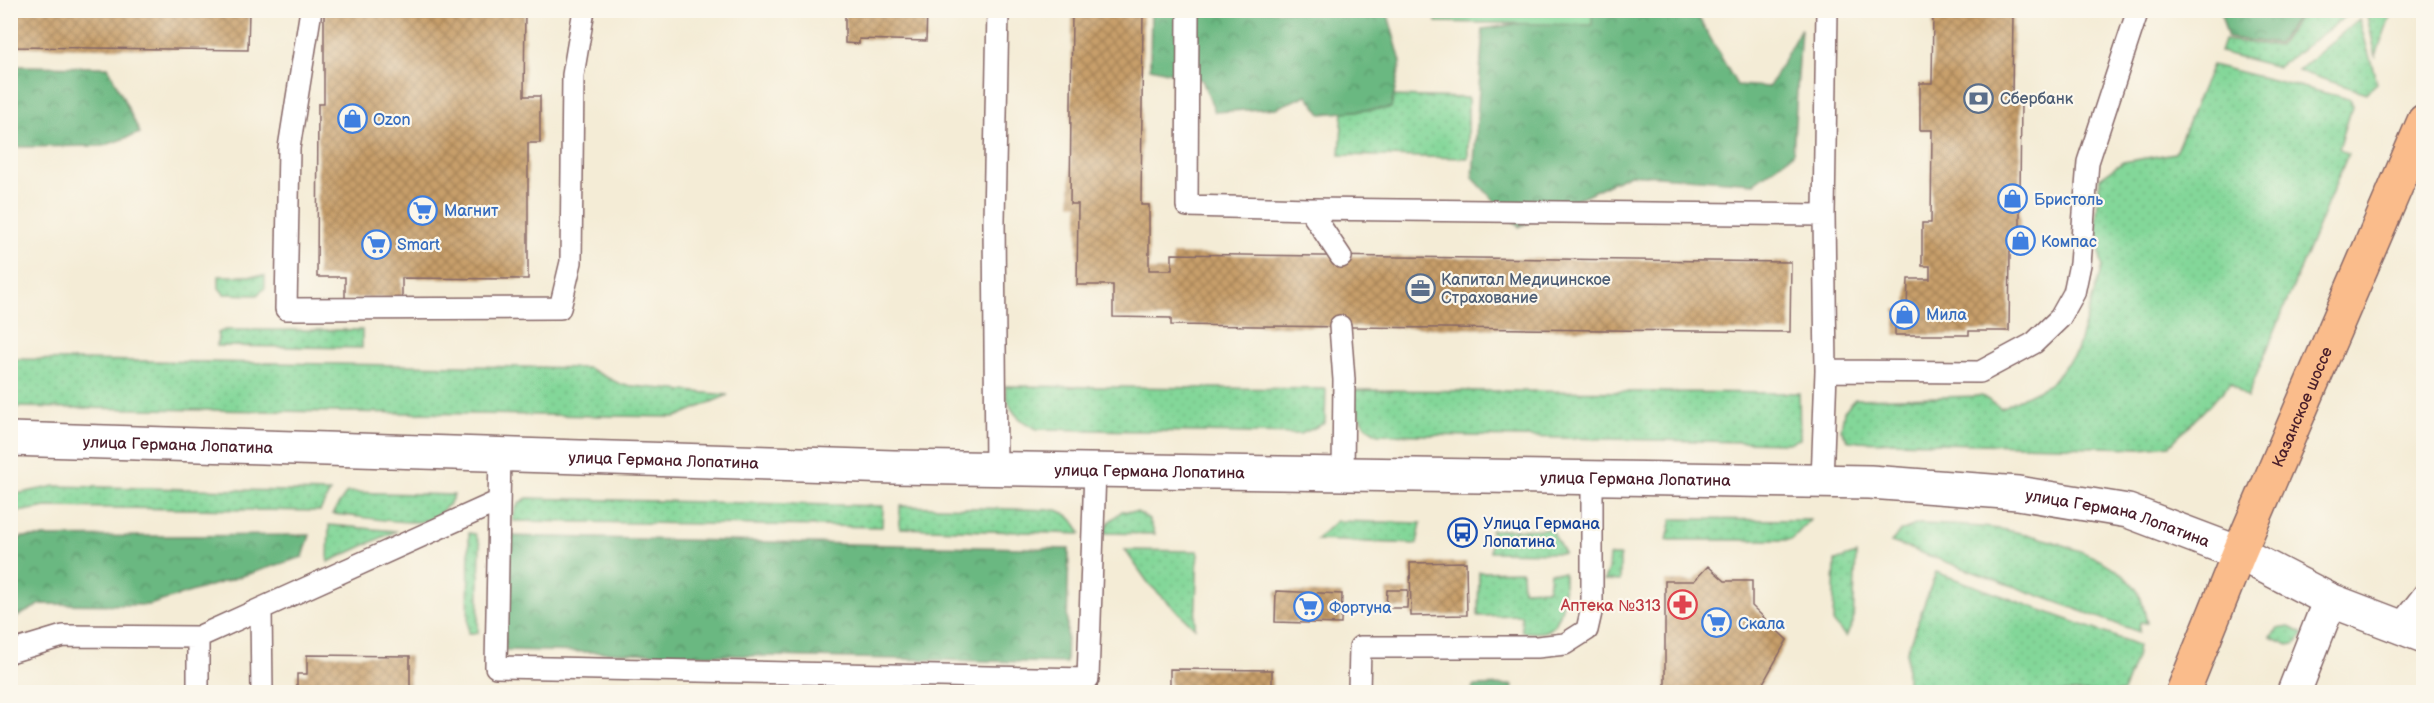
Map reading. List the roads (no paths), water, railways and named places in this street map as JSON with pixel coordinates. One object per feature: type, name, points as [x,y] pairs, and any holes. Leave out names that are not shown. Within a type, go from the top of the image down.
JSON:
[{"type":"main road","name":"Казанское шоссе","points":[[2183,693],[2239,553],[2424,121]]},
{"type":"street","name":"улица Германа Лопатина","points":[[10,439],[894,467],[1870,482],[2018,493],[2128,511],[2239,553],[2330,600],[2411,631]]},
{"type":"street","name":"улица Германа Лопатина","points":[[10,460],[52,441]]},
{"type":"street","points":[[2294,693],[2330,600]]},
{"type":"lane","points":[[311,10],[289,148],[286,309],[560,308],[571,262],[573,75],[584,10]]},
{"type":"lane","points":[[996,468],[994,220],[998,10]]},
{"type":"lane","points":[[1188,10],[1187,206],[1824,215]]},
{"type":"lane","points":[[1822,481],[1826,371],[1824,215],[1827,10]]},
{"type":"lane","points":[[1826,371],[1980,372],[2034,343],[2060,318],[2074,293],[2080,264],[2088,162],[2138,10]]},
{"type":"lane","points":[[1309,209],[1341,257]]},
{"type":"lane","points":[[1340,326],[1344,380],[1343,474]]},
{"type":"lane","points":[[500,454],[496,667],[1088,679],[1095,470]]},
{"type":"lane","points":[[1359,693],[1360,647],[1537,647],[1565,644],[1587,630],[1592,608],[1592,478]]},
{"type":"lane","points":[[10,652],[63,636],[198,637],[499,501]]},
{"type":"lane","points":[[2411,631],[2424,594]]},
{"type":"lane","points":[[261,610],[262,693]]},
{"type":"lane","points":[[198,637],[198,693]]},
{"type":"place","name":"Сбербанк","points":[[1979,98]]},
{"type":"place","name":"Ozon","points":[[352,119]]},
{"type":"place","name":"Бристоль","points":[[2013,199]]},
{"type":"place","name":"Магнит","points":[[423,210]]},
{"type":"place","name":"Компас","points":[[2020,241]]},
{"type":"place","name":"Smart","points":[[376,244]]},
{"type":"place","name":"Капитал Медицинское Страхование","points":[[1420,288]]},
{"type":"place","name":"Мила","points":[[1905,314]]},
{"type":"place","name":"Улица Германа Лопатина","points":[[1462,532]]},
{"type":"place","name":"Аптека №313","points":[[1682,605]]},
{"type":"place","name":"Фортуна","points":[[1308,607]]},
{"type":"place","name":"Скала","points":[[1717,623]]}]
